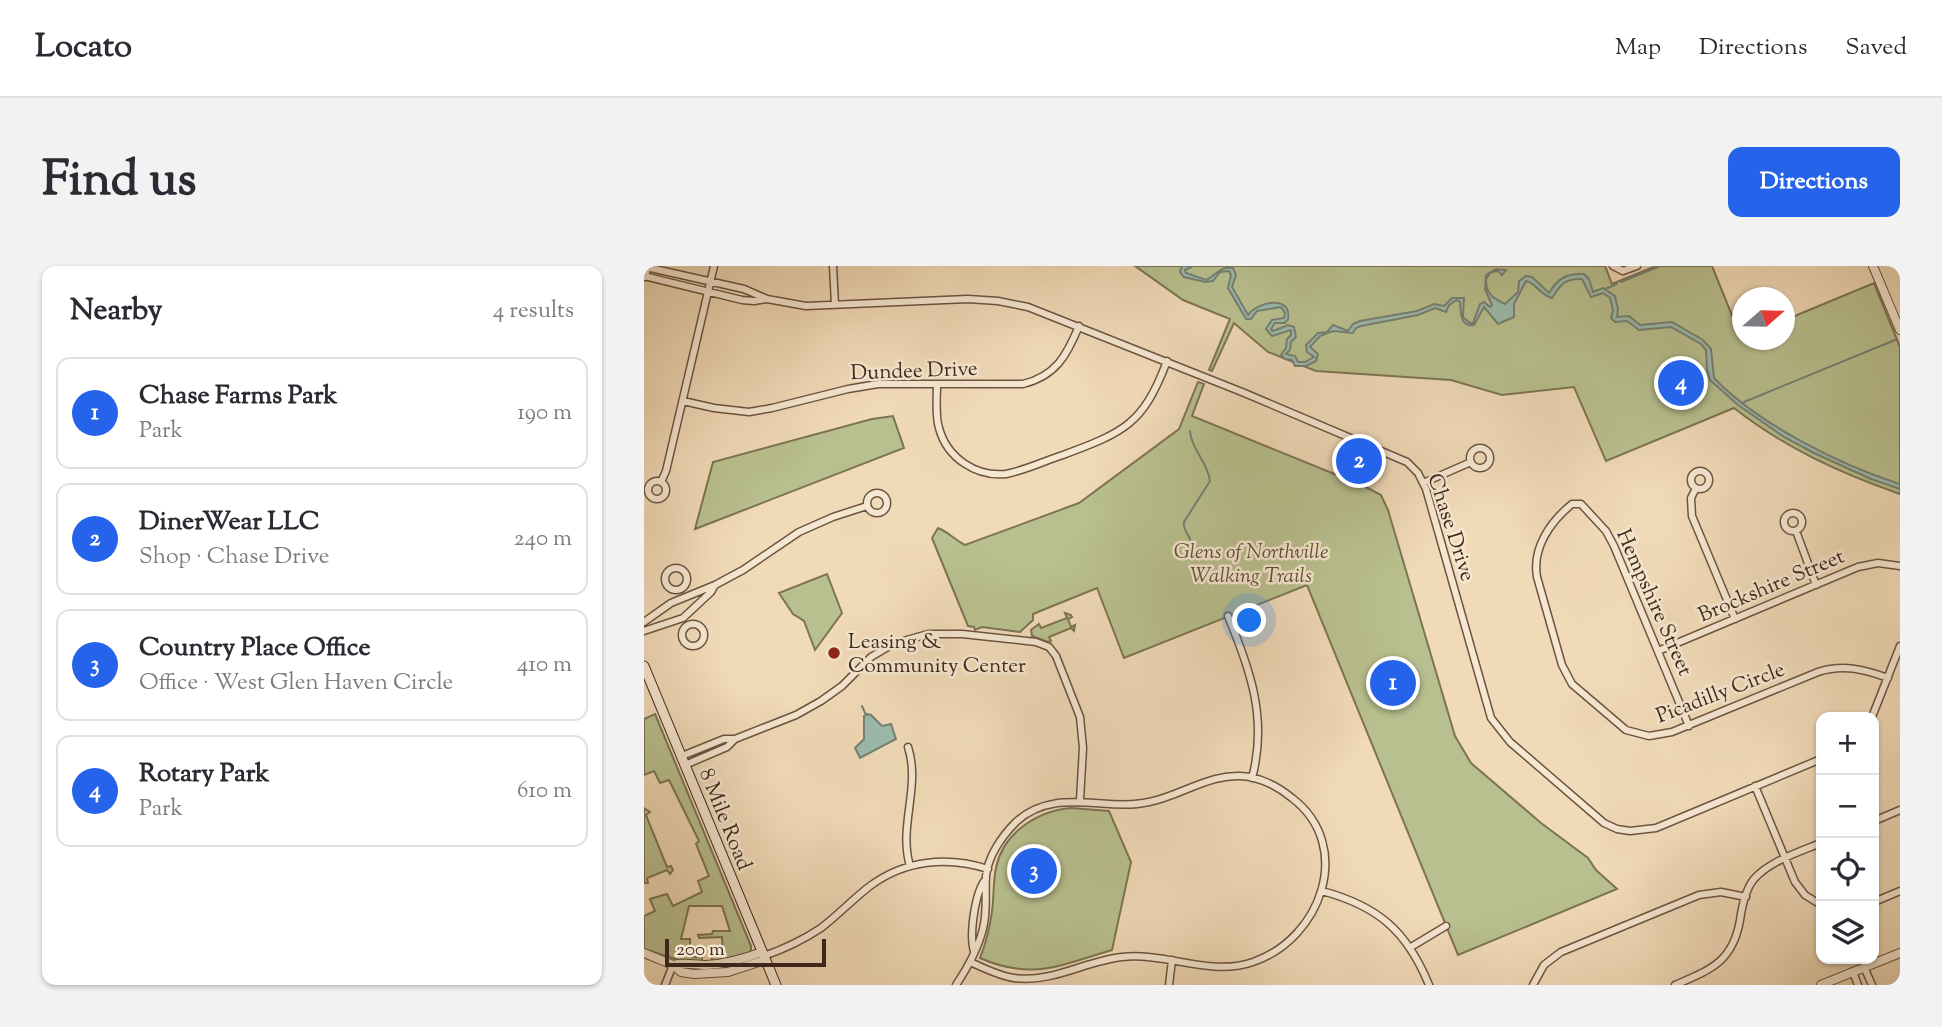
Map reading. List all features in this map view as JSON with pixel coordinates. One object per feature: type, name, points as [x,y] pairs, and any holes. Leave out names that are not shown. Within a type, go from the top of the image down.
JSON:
[{"type":"main road","name":"8 Mile Road","points":[[644,666],[776,985]]},
{"type":"street","points":[[661,482],[666,471],[714,266]]},
{"type":"street","points":[[833,266],[835,305]]},
{"type":"street","points":[[1613,266],[1623,271],[1637,266]]},
{"type":"street","points":[[1873,266],[1900,329]]},
{"type":"street","name":"Chase Drive","points":[[645,271],[710,281],[744,289],[767,299],[807,306],[982,300],[1028,307],[1167,361],[1407,462],[1423,483],[1492,718],[1510,742],[1610,826],[1638,831],[1656,828],[1816,761]]},
{"type":"street","name":"Chase Drive","points":[[645,271],[708,292],[754,301],[767,299]]},
{"type":"street","name":"Dundee Drive","points":[[683,401],[748,412],[863,386],[1018,384],[1040,379],[1054,370],[1063,359],[1079,326]]},
{"type":"street","points":[[937,384],[937,419],[948,447],[958,459],[974,470],[999,475],[1020,471],[1116,433],[1132,421],[1151,399],[1167,361]]},
{"type":"street","points":[[1423,483],[1471,462]]},
{"type":"street","points":[[1696,488],[1691,498],[1692,516],[1735,619]]},
{"type":"street","name":"Hempshire Street","points":[[1576,503],[1583,506],[1606,531],[1689,726]]},
{"type":"street","name":"Picadilly Circle","points":[[1576,503],[1567,508],[1539,545],[1535,562],[1538,582],[1566,675],[1576,689],[1617,724],[1632,733],[1661,736],[1825,669],[1858,668],[1888,678]]},
{"type":"street","points":[[644,622],[685,597],[743,570],[799,532],[867,506]]},
{"type":"street","points":[[1796,531],[1816,585]]},
{"type":"street","name":"Brockshire Street","points":[[1658,651],[1873,563],[1900,566]]},
{"type":"street","points":[[644,631],[683,618],[715,585]]},
{"type":"street","points":[[681,588],[685,597]]},
{"type":"street","points":[[1227,616],[1244,656],[1256,698],[1259,734],[1252,778]]},
{"type":"street","points":[[683,618],[687,625]]},
{"type":"street","points":[[684,760],[727,747],[735,739],[808,709],[831,695],[877,653],[893,644],[920,636],[962,634],[1041,643],[1049,647],[1056,656],[1078,708],[1082,729],[1080,800]]},
{"type":"street","points":[[1874,712],[1900,646]]},
{"type":"street","points":[[908,747],[913,774],[906,835],[910,866]]},
{"type":"street","points":[[956,985],[979,942],[985,920],[988,869],[999,844],[1021,818],[1053,803],[1080,800],[1121,805],[1143,803],[1218,777],[1252,778],[1288,794],[1301,806],[1311,818],[1323,848],[1325,865],[1322,891],[1312,914],[1300,931],[1284,946],[1265,957],[1233,966],[1208,966],[1141,956],[1116,957],[1052,976],[1027,979],[1004,976],[970,962]]},
{"type":"street","points":[[1755,786],[1801,891],[1816,902]]},
{"type":"street","points":[[1879,819],[1900,810]]},
{"type":"street","points":[[1675,985],[1712,969],[1728,954],[1738,932],[1749,886],[1761,872],[1816,845]]},
{"type":"street","points":[[644,953],[673,965],[682,963],[706,970],[763,956],[810,935],[874,884],[910,866],[956,862],[988,869]]},
{"type":"street","points":[[1322,891],[1349,899],[1373,911],[1392,926],[1411,947],[1429,985]]},
{"type":"street","points":[[1876,901],[1900,891]]},
{"type":"street","points":[[1533,985],[1544,965],[1561,952],[1699,895],[1721,892],[1746,897]]},
{"type":"street","points":[[1411,947],[1446,926]]},
{"type":"street","points":[[1821,985],[1900,953]]},
{"type":"street","points":[[1169,985],[1172,960]]},
{"type":"street","points":[[665,985],[673,965]]},
{"type":"street","points":[[1864,967],[1871,985]]},
{"type":"street","points":[[1853,972],[1858,985]]},
{"type":"green space","points":[[1135,266],[1605,266],[1612,284],[1656,266],[1712,266],[1732,315],[1732,350],[1795,350],[1795,316],[1874,283],[1900,347],[1900,494],[1814,458],[1773,435],[1734,408],[1606,461],[1574,387],[1502,395],[1451,380],[1316,371],[1268,352],[1234,323],[1212,371],[1209,370],[1230,319],[1183,300]]},
{"type":"green space","name":"Glens of Northville Walking Trails","points":[[1198,382],[1204,384],[1192,416],[1381,495],[1388,510],[1455,736],[1471,763],[1541,823],[1588,858],[1596,870],[1617,889],[1458,955],[1307,585],[1124,658],[1097,588],[1033,614],[1033,620],[1020,632],[982,627],[975,630],[974,627],[968,626],[932,538],[938,528],[965,545],[1079,503],[1179,429]]},
{"type":"green space","points":[[893,416],[904,448],[695,529],[713,462],[872,419]]},
{"type":"green space","points":[[827,574],[842,613],[815,650],[804,621],[793,614],[779,593]]},
{"type":"green space","points":[[1065,613],[1072,617],[1068,619],[1071,627],[1075,625],[1074,631],[1071,628],[1049,637],[1051,641],[1048,642],[1032,636],[1031,630],[1039,624],[1041,628],[1067,618]]},
{"type":"green space","points":[[655,714],[751,946],[751,951],[746,955],[711,961],[712,957],[723,956],[722,937],[699,938],[698,935],[712,934],[713,931],[730,931],[722,906],[689,906],[681,939],[690,939],[690,957],[702,957],[702,962],[678,960],[644,949],[644,916],[655,911],[650,899],[667,894],[673,906],[702,892],[698,881],[709,876],[696,844],[699,841],[669,780],[660,783],[654,771],[644,775],[644,719]]},
{"type":"green space","points":[[644,808],[650,812],[646,815],[667,867],[671,866],[673,870],[670,874],[667,870],[647,878],[648,883],[644,883]]},
{"type":"green space","points":[[1071,808],[1109,811],[1131,862],[1112,950],[1062,965],[1031,970],[1015,969],[980,958],[990,923],[996,868],[1006,844],[1014,834],[1034,819]]},
{"type":"shaded area","points":[[1182,266],[1193,266],[1185,270],[1186,273],[1206,280],[1221,270],[1233,268],[1236,275],[1232,287],[1248,315],[1252,310],[1266,304],[1279,303],[1285,306],[1288,319],[1285,323],[1275,323],[1271,329],[1273,331],[1288,325],[1294,327],[1296,337],[1286,354],[1295,356],[1298,362],[1314,357],[1307,352],[1306,345],[1318,333],[1327,332],[1333,325],[1348,331],[1353,324],[1360,321],[1417,311],[1434,304],[1444,306],[1452,298],[1464,298],[1463,317],[1473,323],[1480,304],[1484,302],[1490,307],[1492,305],[1485,289],[1486,275],[1491,272],[1486,279],[1487,289],[1494,298],[1505,304],[1518,292],[1519,281],[1526,276],[1532,277],[1549,293],[1564,278],[1573,274],[1584,274],[1589,279],[1593,292],[1603,288],[1615,296],[1617,317],[1629,316],[1640,325],[1672,322],[1703,340],[1711,349],[1714,378],[1732,395],[1776,427],[1852,466],[1900,484],[1900,489],[1871,479],[1784,437],[1738,405],[1710,380],[1706,350],[1701,344],[1671,327],[1639,330],[1627,321],[1615,322],[1611,318],[1613,310],[1610,298],[1603,293],[1591,297],[1582,279],[1564,283],[1552,298],[1526,281],[1514,304],[1514,317],[1498,324],[1484,307],[1474,325],[1466,324],[1462,318],[1460,302],[1457,300],[1449,305],[1446,312],[1435,308],[1418,315],[1361,326],[1353,333],[1333,331],[1320,336],[1310,347],[1318,354],[1316,361],[1306,366],[1295,366],[1292,360],[1281,355],[1291,330],[1272,336],[1266,329],[1272,320],[1284,318],[1285,313],[1281,307],[1257,311],[1251,319],[1246,319],[1228,288],[1231,275],[1229,271],[1220,272],[1213,281],[1205,282],[1184,277],[1180,272]]},
{"type":"shaded area","points":[[1496,269],[1506,270],[1502,275],[1498,271],[1491,272]]},
{"type":"shaded area","points":[[867,714],[882,726],[891,724],[896,739],[860,758],[855,748],[864,739],[864,716]]},
{"type":"waterway","points":[[1621,282],[1660,266]]},
{"type":"waterway","points":[[1605,289],[1617,284]]},
{"type":"waterway","points":[[1744,402],[1895,340]]},
{"type":"waterway","points":[[1190,431],[1210,481],[1184,522],[1191,547]]},
{"type":"waterway","points":[[862,706],[866,715]]},
{"type":"place","name":"Rotary Park","points":[[1681,383]]},
{"type":"place","name":"DinerWear LLC","points":[[1359,461]]},
{"type":"place","name":"Leasing & Community Center","points":[[834,653]]},
{"type":"place","name":"Chase Farms Park","points":[[1393,683]]},
{"type":"place","name":"Country Place Office","points":[[1034,871]]}]
